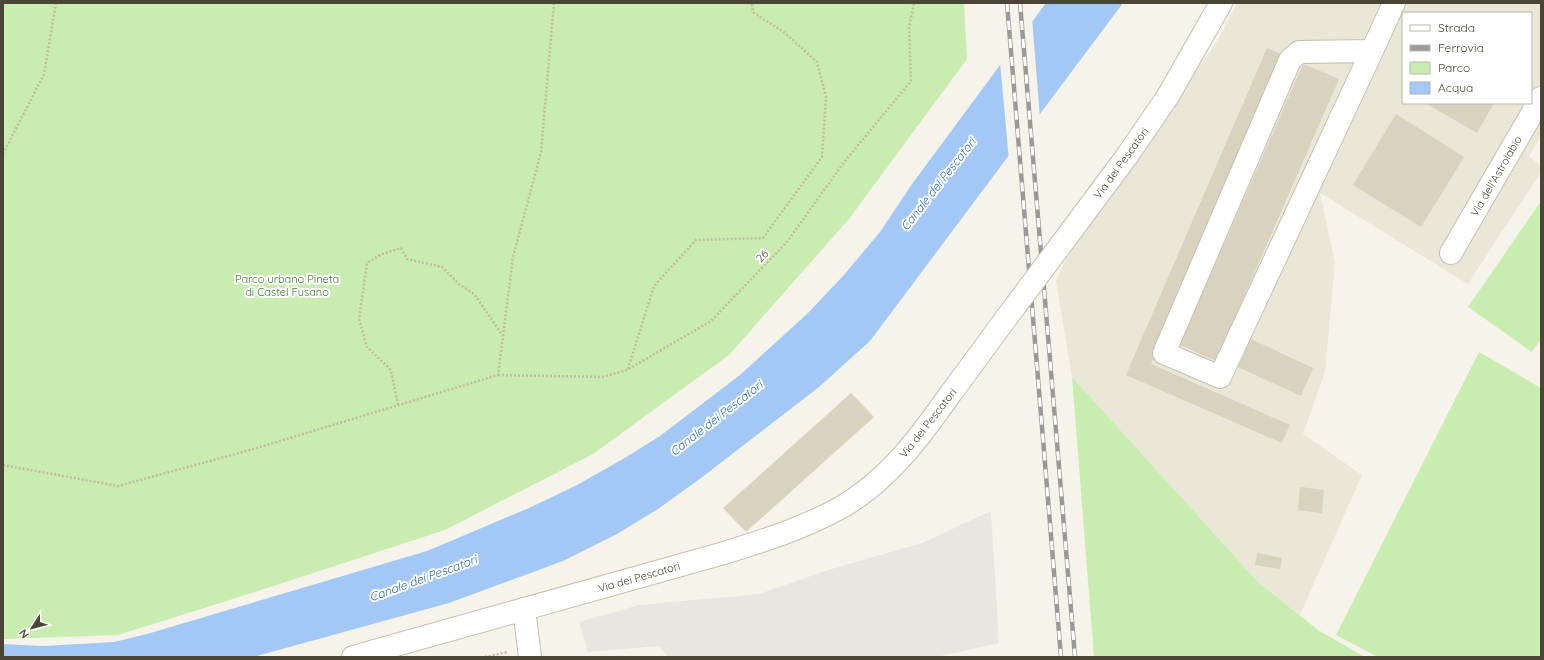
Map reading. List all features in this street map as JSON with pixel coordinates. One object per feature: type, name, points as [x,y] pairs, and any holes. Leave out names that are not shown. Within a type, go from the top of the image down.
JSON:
[{"type":"street","name":"Via dei Pescatori","points":[[353,657],[747,546],[783,534],[840,508],[855,499],[884,475],[910,449],[1127,156],[1168,96],[1221,3]]},
{"type":"street","points":[[1372,51],[1299,52],[1290,60],[1164,353],[1220,377],[1372,51],[1394,3]]},
{"type":"street","name":"Via dell'Astrolabio","points":[[1451,253],[1541,98]]},
{"type":"street","points":[[524,609],[530,657]]},
{"type":"path","points":[[3,154],[44,74],[56,3]]},
{"type":"path","points":[[498,375],[513,257],[541,152],[554,3]]},
{"type":"path","points":[[628,370],[654,286],[696,240],[763,238],[822,157],[826,97],[817,62],[785,33],[753,12],[752,3]]},
{"type":"path","name":"26","points":[[3,465],[118,486],[250,450],[498,375],[602,378],[628,370],[711,321],[786,243],[845,161],[910,81],[909,27],[914,3]]},
{"type":"path","points":[[398,405],[391,370],[367,347],[360,319],[367,263],[382,254],[401,248],[407,259],[442,267],[458,284],[474,294],[503,336]]},
{"type":"shaded area","points":[[1237,3],[1541,3],[1541,137],[1529,156],[1541,166],[1541,172],[1468,284],[1320,193],[1335,262],[1325,372],[1303,434],[1362,475],[1300,615],[1258,582],[1072,377],[1056,281],[1075,240],[1218,40]]},
{"type":"shaded area","points":[[991,511],[999,643],[936,657],[668,657],[659,646],[588,652],[579,622],[639,605],[759,594],[828,570],[922,543]]},
{"type":"green space","name":"Parco urbano Pineta di Castel Fusano","points":[[3,3],[964,3],[967,59],[849,219],[729,355],[593,454],[445,530],[118,635],[3,639]]},
{"type":"green space","points":[[1541,201],[1541,339],[1532,352],[1468,307]]},
{"type":"green space","points":[[1479,352],[1541,388],[1541,654],[1539,657],[1378,657],[1336,635]]},
{"type":"green space","points":[[1072,377],[1258,582],[1318,630],[1365,657],[1094,657]]},
{"type":"water","name":"Canale dei Pescatori","points":[[1046,3],[1123,3],[870,341],[819,387],[701,478],[658,509],[617,534],[563,561],[449,603],[253,657],[3,657],[3,644],[43,646],[114,642],[147,634],[427,551],[529,508],[577,485],[660,436],[740,375],[808,313],[843,276],[880,232],[912,184]]},
{"type":"pier","points":[[1032,18],[1040,118],[1009,160],[1000,62]]},
{"type":"building","points":[[1267,48],[1284,55],[1151,364],[1290,425],[1282,443],[1126,375]]},
{"type":"building","points":[[1303,64],[1339,79],[1216,361],[1180,345]]},
{"type":"building","points":[[1427,104],[1493,104],[1477,133]]},
{"type":"building","points":[[1396,114],[1464,157],[1421,227],[1353,185]]},
{"type":"building","points":[[1251,339],[1313,368],[1301,396],[1238,367]]},
{"type":"building","points":[[851,393],[874,417],[746,532],[723,508]]},
{"type":"building","points":[[1300,487],[1324,490],[1322,513],[1298,510]]},
{"type":"building","points":[[1257,553],[1282,558],[1280,569],[1255,565]]},
{"type":"railway","points":[[1007,3],[1061,657]]},
{"type":"railway","points":[[1020,3],[1075,657]]}]
